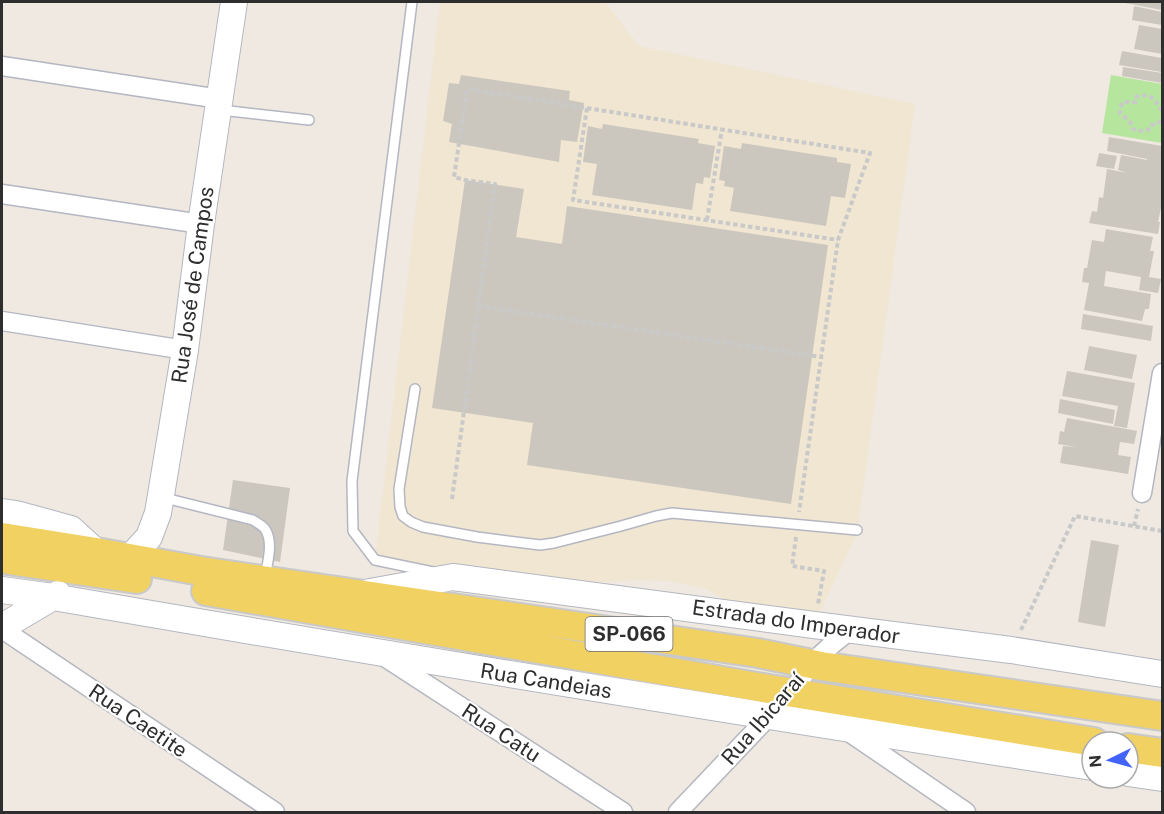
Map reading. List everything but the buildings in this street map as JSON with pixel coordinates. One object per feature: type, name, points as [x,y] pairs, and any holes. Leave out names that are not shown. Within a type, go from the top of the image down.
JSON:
[{"type":"main road","name":"Rua José de Campos","points":[[129,559],[149,537],[158,513],[185,350],[234,2]]},
{"type":"main road","points":[[2,512],[71,530],[90,558],[70,586],[2,628]]},
{"type":"main road","name":"SP-066","points":[[2,537],[90,558],[792,692],[1080,740]]},
{"type":"main road","name":"SP-066","points":[[2,559],[46,565],[90,558],[129,559],[1162,716]]},
{"type":"main road","points":[[3,592],[46,565]]},
{"type":"main road","name":"Estrada do Imperador","points":[[358,594],[453,577],[1011,650],[1162,674]]},
{"type":"main road","name":"Rua Candeias","points":[[3,592],[53,597],[380,654],[1080,765]]},
{"type":"main road","points":[[803,624],[801,629],[811,664]]},
{"type":"main road","points":[[1140,749],[1162,753]]},
{"type":"main road","points":[[1140,775],[1162,778]]},
{"type":"street","points":[[2,66],[219,104]]},
{"type":"street","points":[[2,194],[201,224]]},
{"type":"street","points":[[2,321],[185,350]]},
{"type":"street","points":[[1142,493],[1162,373]]},
{"type":"street","name":"Rua Caetite","points":[[2,628],[275,813]]},
{"type":"street","name":"Rua Ibicaraí","points":[[678,813],[792,692],[811,664],[850,630]]},
{"type":"street","name":"Rua Catu","points":[[380,654],[623,813]]},
{"type":"street","points":[[844,729],[966,813]]},
{"type":"lane","points":[[412,2],[352,481],[353,531],[375,560],[453,577]]},
{"type":"lane","points":[[219,104],[309,120]]},
{"type":"lane","points":[[415,389],[399,489],[400,507],[403,516],[423,527],[540,545],[672,513],[858,530]]},
{"type":"lane","points":[[160,497],[253,520],[264,527],[269,547],[265,580]]},
{"type":"path","points":[[452,499],[495,184],[454,177],[467,89],[870,153],[838,240],[792,566],[824,571],[803,624]]},
{"type":"path","points":[[1162,111],[1155,99],[1143,94],[1136,97],[1136,102],[1123,102],[1120,108],[1120,113],[1130,122],[1133,129],[1138,131],[1148,130],[1151,125],[1158,124],[1162,117]]},
{"type":"path","points":[[586,108],[573,200],[838,240]]},
{"type":"path","points":[[707,220],[722,129]]},
{"type":"path","points":[[478,306],[822,357]]},
{"type":"path","points":[[1011,650],[1075,516],[1162,531]]},
{"type":"shaded area","points":[[440,2],[605,2],[639,46],[915,104],[857,533],[814,625],[753,617],[707,589],[670,581],[595,582],[559,590],[375,560]]},
{"type":"green space","points":[[1111,75],[1162,84],[1162,143],[1102,133]]}]
